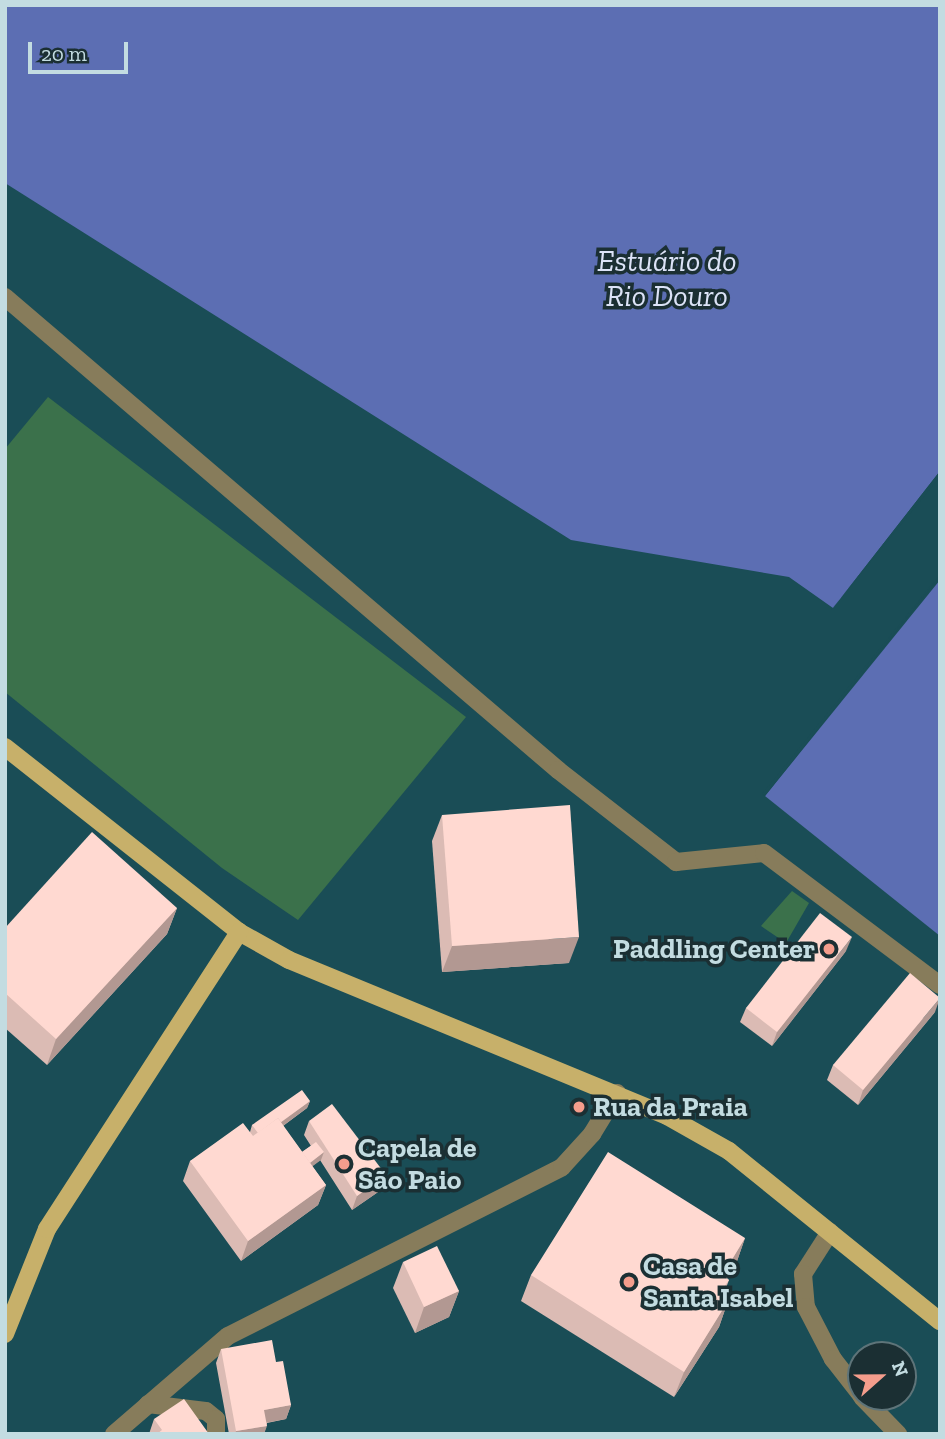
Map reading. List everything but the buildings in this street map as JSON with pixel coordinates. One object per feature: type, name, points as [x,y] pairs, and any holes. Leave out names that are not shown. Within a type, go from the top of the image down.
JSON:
[{"type":"main road","points":[[5,747],[239,933],[289,960],[617,1093],[729,1151],[940,1321]]},
{"type":"main road","points":[[5,1334],[47,1229],[239,933]]},
{"type":"street","points":[[5,297],[558,770],[676,862],[764,853],[940,985]]},
{"type":"street","points":[[114,1434],[228,1336],[562,1167],[592,1134],[617,1093]]},
{"type":"street","points":[[830,1232],[803,1274],[806,1307],[833,1359],[847,1377]]},
{"type":"street","points":[[148,1404],[206,1411],[216,1419],[216,1434]]},
{"type":"street","points":[[876,1411],[898,1434]]},
{"type":"green space","points":[[48,397],[466,717],[298,920],[222,868],[5,692],[5,449]]},
{"type":"green space","points":[[792,891],[809,903],[786,943],[761,926]]},
{"type":"water","name":"Estuário do Rio Douro","points":[[5,5],[940,5],[940,471],[833,608],[789,577],[571,540],[5,183]]},
{"type":"water","points":[[940,580],[940,936],[765,796]]},
{"type":"pier","points":[[940,471],[940,477],[840,599]]},
{"type":"pier","points":[[940,576],[765,796],[762,794],[937,578]]},
{"type":"place","name":"Paddling Center","points":[[829,949]]},
{"type":"place","name":"Rua da Praia","points":[[579,1107]]},
{"type":"place","name":"Capela de São Paio","points":[[344,1164]]},
{"type":"place","name":"Casa de Santa Isabel","points":[[629,1282]]}]
